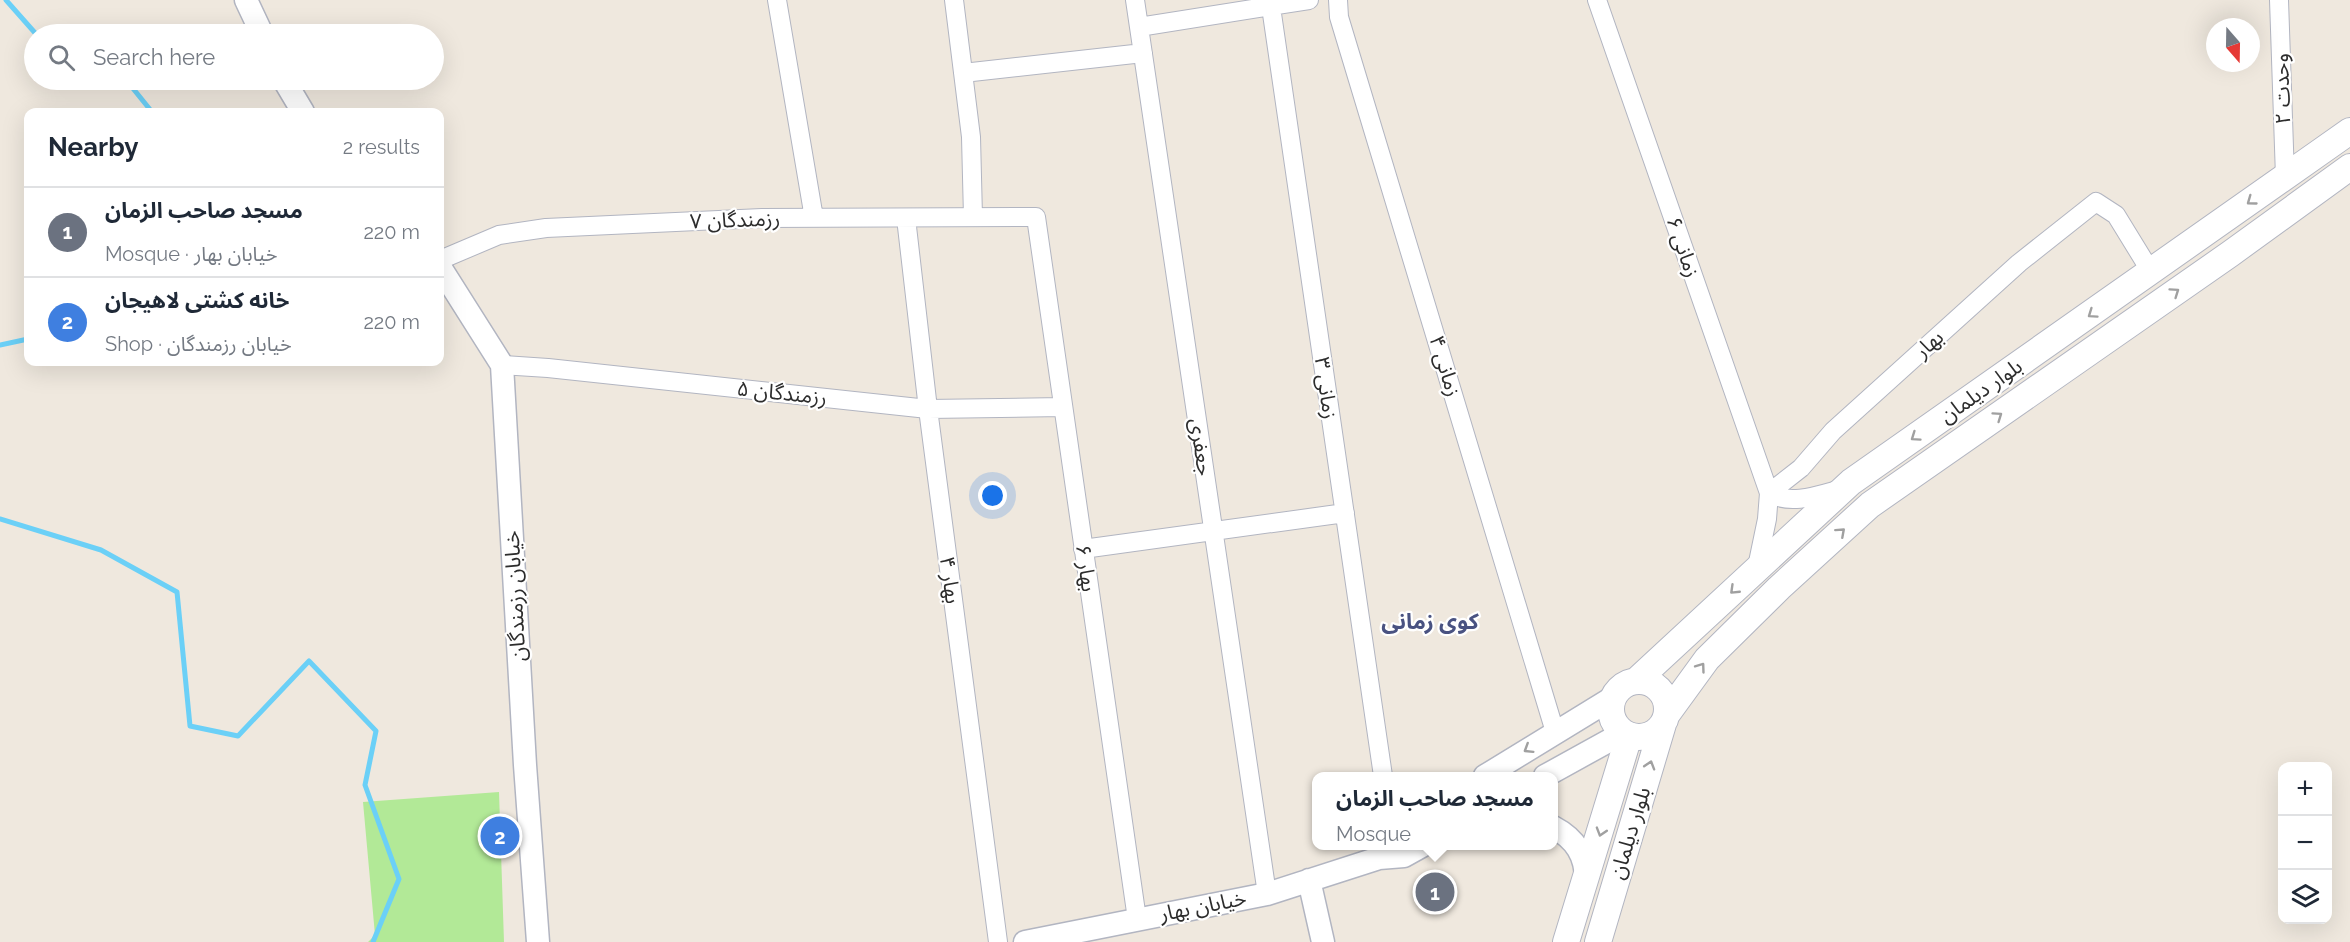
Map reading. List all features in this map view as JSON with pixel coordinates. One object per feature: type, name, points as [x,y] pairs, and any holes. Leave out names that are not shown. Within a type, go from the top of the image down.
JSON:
[{"type":"main road","name":"بلوار دیلمان","points":[[1636,681],[1843,489],[2350,131]]},
{"type":"main road","name":"بلوار دیلمان","points":[[1598,942],[1665,719],[1707,659],[1779,588],[1870,506],[2230,254],[2350,167]]},
{"type":"main road","points":[[2213,229],[2230,254]]},
{"type":"main road","points":[[1636,681],[1646,682],[1663,694],[1667,704],[1665,719],[1648,736],[1626,734],[1614,723],[1611,716],[1611,703],[1619,689],[1636,681]]},
{"type":"main road","name":"بلوار دیلمان","points":[[1566,942],[1586,880],[1626,734]]},
{"type":"street","points":[[246,0],[257,24]]},
{"type":"street","points":[[777,0],[814,218]]},
{"type":"street","points":[[954,0],[971,137],[973,218]]},
{"type":"street","name":"جعفری","points":[[1135,0],[1267,894]]},
{"type":"street","points":[[1139,27],[1270,3],[1309,0]]},
{"type":"street","name":"زمانی ۴","points":[[1338,0],[1346,40],[1556,732]]},
{"type":"street","name":"زمانی ۶","points":[[1597,0],[1769,493]]},
{"type":"street","name":"وحدت ۲","points":[[2279,0],[2285,177]]},
{"type":"street","name":"زمانی ۳","points":[[1270,3],[1382,772]]},
{"type":"street","points":[[963,73],[1143,53]]},
{"type":"street","points":[[290,90],[301,108]]},
{"type":"street","name":"بهار","points":[[1769,493],[1801,468],[1833,430],[2019,263],[2096,202],[2116,215],[2151,272]]},
{"type":"street","name":"رزمندگان ۷","points":[[444,258],[499,235],[546,228],[762,218],[1036,217]]},
{"type":"street","name":"بهار ۶","points":[[1036,217],[1137,919]]},
{"type":"street","name":"بهار ۴","points":[[906,218],[928,410],[998,942]]},
{"type":"street","name":"خیابان رزمندگان","points":[[444,273],[502,365],[524,753],[538,942]]},
{"type":"street","name":"رزمندگان ۵","points":[[502,365],[548,368],[928,410],[1063,407]]},
{"type":"street","points":[[1757,567],[1767,519],[1769,493],[1780,500],[1811,497],[1843,489]]},
{"type":"street","points":[[1083,549],[1345,513]]},
{"type":"street","points":[[1493,772],[1614,696]]},
{"type":"street","points":[[1554,772],[1626,734]]},
{"type":"street","points":[[1558,830],[1578,847],[1583,857],[1586,880]]},
{"type":"street","name":"خیابان بهار","points":[[1025,942],[1267,894],[1382,852],[1404,856],[1415,850]]},
{"type":"street","points":[[1309,880],[1323,942]]},
{"type":"green space","points":[[499,792],[504,942],[368,942],[375,935],[363,802]]},
{"type":"waterway","points":[[6,0],[27,24]]},
{"type":"waterway","points":[[134,90],[149,108]]},
{"type":"waterway","points":[[0,345],[24,340]]},
{"type":"waterway","points":[[0,519],[101,550],[177,592],[190,726],[238,736],[309,661],[376,731],[365,785],[399,879],[373,942]]},
{"type":"place","name":"خانه کشتی لاهیجان","points":[[500,836]]},
{"type":"place","name":"مسجد صاحب الزمان","points":[[1435,892]]},
{"type":"district","name":"کوی زمانی","points":[[1430,621]]}]
